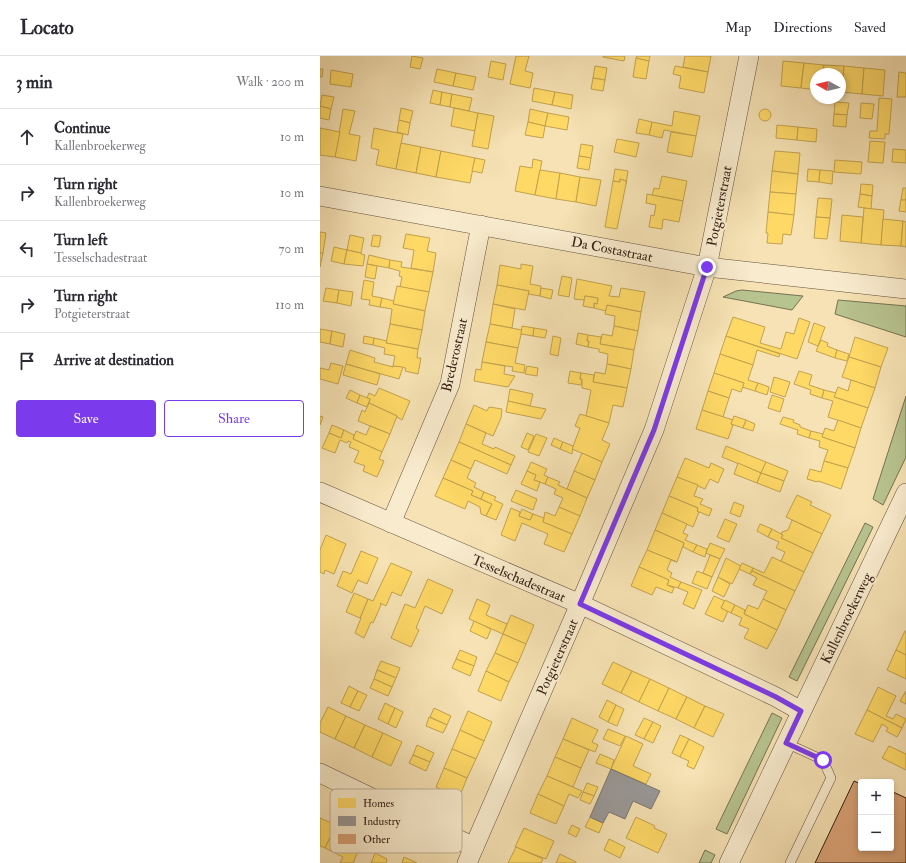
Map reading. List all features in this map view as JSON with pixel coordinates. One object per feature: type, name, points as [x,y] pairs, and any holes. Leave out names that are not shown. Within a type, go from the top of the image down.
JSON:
[{"type":"street","name":"Potgieterstraat","points":[[470,855],[580,604],[654,430],[707,267],[749,56]]},
{"type":"street","name":"Da Costastraat","points":[[320,196],[707,267],[906,289]]},
{"type":"street","name":"Brederostraat","points":[[391,523],[450,384],[481,225]]},
{"type":"street","name":"Tesselschadestraat","points":[[320,492],[580,604],[776,697],[801,711]]},
{"type":"street","name":"Kallenbroekerweg","points":[[729,863],[906,493]]},
{"type":"street","points":[[320,773],[349,789]]},
{"type":"lane","points":[[786,743],[823,760],[832,778],[790,863]]},
{"type":"green space","points":[[742,290],[803,296],[792,310],[723,297]]},
{"type":"green space","points":[[838,300],[906,306],[906,337],[835,314]]},
{"type":"green space","points":[[906,396],[906,457],[883,505],[873,499]]},
{"type":"green space","points":[[865,523],[873,527],[797,681],[789,677]]},
{"type":"green space","points":[[772,713],[782,718],[727,834],[716,829]]},
{"type":"green space","points":[[705,850],[715,855],[711,863],[699,863]]},
{"type":"building: Homes","points":[[412,56],[423,58],[420,69],[410,67]]},
{"type":"building: Homes","points":[[516,56],[529,56],[525,71],[533,73],[530,88],[510,84]]},
{"type":"building: Homes","points":[[603,56],[625,56],[624,61]]},
{"type":"building: Homes","points":[[637,56],[650,56],[649,61],[636,58]]},
{"type":"building: Homes","points":[[685,56],[711,56],[708,72],[683,67]]},
{"type":"building: Homes","points":[[636,58],[649,61],[646,79],[633,77]]},
{"type":"building: Homes","points":[[491,61],[506,64],[503,80],[488,77]]},
{"type":"building: Homes","points":[[783,61],[804,63],[801,88],[781,86]]},
{"type":"building: Homes","points":[[804,63],[824,65],[824,68],[810,68],[810,89],[801,88]]},
{"type":"building: Homes","points":[[824,65],[844,66],[844,68],[824,68]]},
{"type":"building: Homes","points":[[595,66],[607,68],[605,80],[593,78]]},
{"type":"building: Homes","points":[[675,66],[708,72],[704,93],[679,88],[681,76],[673,74]]},
{"type":"building: Homes","points":[[844,66],[864,68],[862,94],[846,92],[846,68],[844,68]]},
{"type":"building: Homes","points":[[864,68],[885,70],[883,96],[862,94]]},
{"type":"building: Homes","points":[[320,69],[323,69],[322,77],[320,77]]},
{"type":"building: Homes","points":[[437,69],[456,73],[453,86],[434,82]]},
{"type":"building: Homes","points":[[331,70],[353,74],[351,87],[330,84]]},
{"type":"building: Homes","points":[[899,72],[906,73],[906,97],[897,97]]},
{"type":"building: Homes","points":[[456,73],[476,77],[473,90],[453,86]]},
{"type":"building: Homes","points":[[593,78],[605,80],[603,91],[591,89]]},
{"type":"building: Homes","points":[[534,88],[555,92],[552,105],[532,101]]},
{"type":"building: Homes","points":[[433,90],[442,92],[440,105],[430,103]]},
{"type":"building: Homes","points":[[442,92],[452,94],[450,107],[440,105]]},
{"type":"building: Homes","points":[[555,92],[573,95],[571,109],[552,105]]},
{"type":"building: Homes","points":[[452,94],[472,98],[469,111],[450,107]]},
{"type":"building: Homes","points":[[322,95],[334,97],[331,109],[320,106]]},
{"type":"building: Homes","points":[[879,98],[892,99],[889,134],[885,134],[885,139],[869,138],[870,131],[877,131]]},
{"type":"building: Homes","points":[[849,103],[847,115],[834,114],[835,104]]},
{"type":"building: Homes","points":[[861,103],[874,104],[872,119],[860,118]]},
{"type":"building: Homes","points":[[320,106],[331,109],[329,120],[320,118]]},
{"type":"building: Homes","points":[[401,108],[413,111],[410,123],[399,120]]},
{"type":"building: Homes","points":[[454,108],[478,113],[475,131],[451,126]]},
{"type":"building: Homes","points":[[343,109],[355,111],[349,134],[360,136],[356,161],[335,157]]},
{"type":"building: Homes","points":[[530,109],[548,113],[545,126],[528,122]]},
{"type":"building: Homes","points":[[763,109],[767,109],[771,115],[767,121],[763,121],[759,117],[759,113]]},
{"type":"building: Homes","points":[[674,111],[700,116],[696,136],[664,130],[662,138],[649,135],[652,122],[672,126]]},
{"type":"building: Homes","points":[[478,113],[494,116],[488,149],[472,146]]},
{"type":"building: Homes","points":[[548,113],[569,117],[567,130],[545,126]]},
{"type":"building: Homes","points":[[834,114],[847,115],[846,127],[833,126]]},
{"type":"building: Homes","points":[[639,119],[652,122],[649,135],[636,133]]},
{"type":"building: Homes","points":[[399,120],[410,123],[408,135],[397,132]]},
{"type":"building: Homes","points":[[528,122],[545,126],[543,138],[525,135]]},
{"type":"building: Homes","points":[[777,125],[798,127],[797,140],[776,138]]},
{"type":"building: Homes","points":[[798,127],[817,129],[816,142],[797,140]]},
{"type":"building: Homes","points":[[320,128],[340,132],[335,157],[320,155]]},
{"type":"building: Homes","points":[[374,128],[403,134],[396,169],[376,165],[379,150],[371,148]]},
{"type":"building: Homes","points":[[671,132],[696,136],[692,157],[667,152]]},
{"type":"building: Homes","points":[[617,139],[639,143],[636,157],[614,152]]},
{"type":"building: Homes","points":[[870,141],[885,142],[883,163],[868,162]]},
{"type":"building: Homes","points":[[401,143],[421,147],[416,173],[396,169]]},
{"type":"building: Homes","points":[[581,144],[593,146],[591,158],[579,156]]},
{"type":"building: Homes","points":[[421,147],[441,151],[436,177],[416,173]]},
{"type":"building: Homes","points":[[893,149],[906,150],[906,163],[892,162]]},
{"type":"building: Homes","points":[[441,151],[475,158],[470,183],[436,177]]},
{"type":"building: Homes","points":[[775,151],[800,153],[798,174],[772,171]]},
{"type":"building: Homes","points":[[579,156],[591,158],[589,170],[577,168]]},
{"type":"building: Homes","points":[[475,158],[485,160],[482,173],[472,171]]},
{"type":"building: Homes","points":[[533,159],[542,161],[535,195],[515,191],[520,166],[532,168]]},
{"type":"building: Homes","points":[[835,160],[862,162],[861,174],[834,172]]},
{"type":"building: Homes","points":[[615,169],[628,171],[626,184],[626,181],[620,179],[620,182],[613,181]]},
{"type":"building: Homes","points":[[808,169],[820,170],[819,182],[807,181]]},
{"type":"building: Homes","points":[[540,170],[560,173],[556,199],[535,195]]},
{"type":"building: Homes","points":[[820,170],[833,171],[832,184],[819,182]]},
{"type":"building: Homes","points":[[772,171],[798,174],[796,194],[770,192]]},
{"type":"building: Homes","points":[[560,173],[580,177],[576,202],[556,199]]},
{"type":"building: Homes","points":[[662,176],[687,181],[683,201],[652,195],[654,188],[659,189]]},
{"type":"building: Homes","points":[[580,177],[601,180],[596,206],[576,202]]},
{"type":"building: Homes","points":[[620,179],[626,181],[626,184],[617,229],[605,227],[613,181],[620,182]]},
{"type":"building: Homes","points":[[861,184],[873,185],[872,196],[860,194]]},
{"type":"building: Homes","points":[[903,188],[906,188],[906,200],[901,200]]},
{"type":"building: Homes","points":[[770,192],[796,194],[794,215],[768,212]]},
{"type":"building: Homes","points":[[647,194],[683,201],[679,222],[663,219],[662,229],[649,227],[651,215],[654,216],[656,205],[646,203]]},
{"type":"building: Homes","points":[[860,194],[872,196],[871,209],[858,207]]},
{"type":"building: Homes","points":[[818,198],[832,199],[830,218],[816,217]]},
{"type":"building: Homes","points":[[901,200],[906,200],[906,212],[899,211]]},
{"type":"building: Homes","points":[[864,208],[884,210],[881,245],[861,243]]},
{"type":"building: Homes","points":[[768,212],[794,215],[791,235],[783,234],[782,244],[767,243],[768,233],[766,233]]},
{"type":"building: Homes","points":[[842,215],[863,217],[861,243],[840,241]]},
{"type":"building: Homes","points":[[816,217],[830,218],[827,239],[814,238]]},
{"type":"building: Homes","points":[[883,219],[903,221],[901,246],[881,245]]},
{"type":"building: Homes","points":[[903,221],[906,222],[906,247],[901,246]]},
{"type":"building: Homes","points":[[320,232],[326,233],[323,253],[320,253]]},
{"type":"building: Homes","points":[[406,234],[430,238],[427,251],[436,253],[433,272],[411,268],[414,250],[403,248]]},
{"type":"building: Homes","points":[[350,235],[364,238],[361,253],[347,250]]},
{"type":"building: Homes","points":[[373,235],[381,236],[379,247],[371,246]]},
{"type":"building: Homes","points":[[334,247],[347,250],[344,264],[331,261]]},
{"type":"building: Homes","points":[[347,250],[365,255],[363,266],[344,264]]},
{"type":"building: Homes","points":[[320,253],[323,253],[320,267]]},
{"type":"building: Homes","points":[[369,255],[390,260],[389,268],[367,264]]},
{"type":"building: Homes","points":[[390,260],[402,262],[401,267],[433,272],[429,292],[400,287],[402,277],[399,276],[400,271],[389,268]]},
{"type":"building: Homes","points":[[367,264],[377,266],[375,279],[365,277]]},
{"type":"building: Homes","points":[[521,264],[533,266],[530,284],[541,286],[540,296],[528,294],[529,291],[497,285],[500,265],[521,269]]},
{"type":"building: Homes","points":[[562,276],[572,278],[569,297],[558,295]]},
{"type":"building: Homes","points":[[577,279],[612,286],[609,296],[619,297],[621,288],[645,292],[641,312],[607,305],[606,311],[594,308],[594,303],[597,304],[598,298],[585,296],[584,300],[574,299]]},
{"type":"building: Homes","points":[[364,280],[374,282],[372,296],[382,298],[380,307],[369,305],[370,300],[361,299]]},
{"type":"building: Homes","points":[[497,285],[529,291],[525,310],[493,304]]},
{"type":"building: Homes","points":[[397,286],[429,292],[425,311],[393,304]]},
{"type":"building: Homes","points":[[326,288],[339,290],[337,303],[323,301]]},
{"type":"building: Homes","points":[[541,288],[553,290],[551,299],[540,296]]},
{"type":"building: Homes","points":[[339,290],[353,292],[351,306],[337,303]]},
{"type":"building: Homes","points":[[585,296],[598,298],[597,304],[594,303],[594,308],[583,306]]},
{"type":"building: Homes","points":[[382,298],[394,301],[393,304],[425,311],[422,330],[390,324],[392,309],[380,307]]},
{"type":"building: Homes","points":[[493,304],[515,309],[512,328],[490,324]]},
{"type":"building: Homes","points":[[607,305],[641,312],[638,331],[614,326],[615,316],[605,314]]},
{"type":"building: Homes","points":[[733,317],[765,327],[760,343],[781,349],[786,332],[794,334],[799,318],[810,322],[797,359],[726,336]]},
{"type":"building: Homes","points":[[814,323],[825,327],[818,346],[808,342]]},
{"type":"building: Homes","points":[[390,324],[422,330],[418,349],[386,343]]},
{"type":"building: Homes","points":[[490,324],[522,330],[518,348],[486,342]]},
{"type":"building: Homes","points":[[522,326],[534,328],[533,336],[521,334]]},
{"type":"building: Homes","points":[[614,326],[638,331],[634,350],[600,344],[602,334],[612,336]]},
{"type":"building: Homes","points":[[534,328],[547,330],[545,338],[533,336]]},
{"type":"building: Homes","points":[[320,329],[332,331],[330,344],[320,342]]},
{"type":"building: Homes","points":[[332,331],[345,334],[343,347],[330,344]]},
{"type":"building: Homes","points":[[578,333],[588,335],[588,347],[576,344]]},
{"type":"building: Homes","points":[[588,335],[601,337],[600,344],[634,350],[631,369],[607,364],[608,354],[599,352],[599,349],[588,347]]},
{"type":"building: Homes","points":[[364,336],[374,338],[373,345],[363,343]]},
{"type":"building: Homes","points":[[553,336],[561,338],[558,356],[550,354]]},
{"type":"building: Homes","points":[[726,336],[780,354],[779,357],[757,350],[753,365],[720,354]]},
{"type":"building: Homes","points":[[855,337],[888,348],[881,367],[849,357]]},
{"type":"building: Homes","points":[[374,338],[387,341],[386,343],[418,349],[417,358],[421,358],[418,374],[405,371],[406,368],[393,366],[395,356],[384,354],[385,348],[373,345]]},
{"type":"building: Homes","points":[[821,340],[828,343],[827,346],[837,350],[835,358],[816,351]]},
{"type":"building: Homes","points":[[486,342],[518,348],[515,363],[525,365],[524,373],[512,371],[513,367],[482,362]]},
{"type":"building: Homes","points":[[350,350],[375,358],[374,362],[393,367],[403,367],[399,379],[346,364]]},
{"type":"building: Homes","points":[[837,350],[849,354],[847,361],[835,358]]},
{"type":"building: Homes","points":[[720,354],[753,365],[748,380],[758,383],[755,391],[742,387],[744,383],[714,373]]},
{"type":"building: Homes","points":[[849,357],[881,367],[875,388],[842,377]]},
{"type":"building: Homes","points":[[482,362],[505,366],[504,374],[515,376],[508,387],[474,381],[476,369],[481,370]]},
{"type":"building: Homes","points":[[331,363],[343,366],[338,384],[320,379],[320,368],[329,370]]},
{"type":"building: Homes","points":[[346,364],[380,374],[377,385],[343,375]]},
{"type":"building: Homes","points":[[607,364],[631,369],[627,388],[593,382],[595,372],[605,374]]},
{"type":"building: Homes","points":[[527,366],[538,368],[537,376],[525,374]]},
{"type":"building: Homes","points":[[570,371],[581,373],[581,385],[568,383]]},
{"type":"building: Homes","points":[[799,371],[812,375],[809,385],[824,390],[822,398],[810,394],[811,390],[794,384]]},
{"type":"building: Homes","points":[[581,373],[594,375],[593,382],[627,388],[623,407],[613,405],[609,423],[586,416],[591,390],[582,388],[582,379],[580,379]]},
{"type":"building: Homes","points":[[714,373],[744,383],[741,392],[732,389],[729,398],[708,391]]},
{"type":"building: Homes","points":[[774,377],[790,382],[785,397],[770,392]]},
{"type":"building: Homes","points":[[851,380],[875,388],[868,408],[834,397],[838,387],[848,391]]},
{"type":"building: Homes","points":[[758,383],[769,387],[767,395],[755,391]]},
{"type":"building: Homes","points":[[379,388],[410,401],[402,420],[397,416],[369,403],[370,399],[367,398],[369,393],[375,396]]},
{"type":"building: Homes","points":[[510,389],[533,394],[530,406],[508,401]]},
{"type":"building: Homes","points":[[350,390],[360,395],[357,403],[346,398]]},
{"type":"building: Homes","points":[[824,390],[836,393],[834,397],[868,408],[861,428],[828,417],[833,401],[822,398]]},
{"type":"building: Homes","points":[[708,391],[729,398],[723,417],[702,410]]},
{"type":"building: Homes","points":[[360,395],[370,399],[367,407],[357,403]]},
{"type":"building: Homes","points":[[772,395],[784,399],[780,412],[768,408]]},
{"type":"building: Homes","points":[[508,401],[546,409],[541,419],[506,412]]},
{"type":"building: Homes","points":[[369,403],[397,416],[390,434],[358,421],[362,410],[365,412]]},
{"type":"building: Homes","points":[[474,405],[487,411],[489,407],[502,409],[501,418],[493,436],[466,424]]},
{"type":"building: Homes","points":[[702,410],[733,420],[731,424],[733,425],[728,439],[696,429]]},
{"type":"building: Homes","points":[[580,414],[609,423],[602,440],[610,444],[602,462],[572,449],[580,428],[575,426]]},
{"type":"building: Homes","points":[[320,416],[323,417],[320,425]]},
{"type":"building: Homes","points":[[734,416],[746,420],[743,428],[731,424]]},
{"type":"building: Homes","points":[[783,417],[794,420],[793,422],[800,425],[800,427],[811,431],[809,438],[797,434],[798,430],[780,424]]},
{"type":"building: Homes","points":[[746,420],[755,424],[753,431],[743,428]]},
{"type":"building: Homes","points":[[838,420],[861,428],[855,448],[822,437],[825,428],[834,431]]},
{"type":"building: Homes","points":[[466,424],[486,433],[482,444],[494,449],[495,447],[515,456],[511,465],[459,442]]},
{"type":"building: Homes","points":[[332,425],[344,430],[341,438],[329,433]]},
{"type":"building: Homes","points":[[370,426],[390,434],[382,452],[353,439],[356,431],[366,435]]},
{"type":"building: Homes","points":[[344,430],[354,435],[353,439],[382,452],[379,459],[384,461],[377,477],[363,471],[365,466],[354,462],[359,451],[349,447],[351,442],[348,441],[347,443],[340,440],[335,453],[322,448],[329,433],[341,438]]},
{"type":"building: Homes","points":[[811,431],[823,434],[822,437],[855,448],[848,468],[824,461],[828,450],[819,447],[820,441],[809,438]]},
{"type":"building: Homes","points":[[527,433],[534,436],[528,450],[521,447]]},
{"type":"building: Homes","points":[[536,434],[547,438],[539,456],[528,452]]},
{"type":"building: Homes","points":[[554,438],[563,442],[560,449],[551,445]]},
{"type":"building: Homes","points":[[459,442],[511,465],[507,474],[475,460],[471,469],[451,460]]},
{"type":"building: Homes","points":[[563,442],[573,446],[572,454],[560,449]]},
{"type":"building: Homes","points":[[726,446],[766,462],[761,473],[722,457]]},
{"type":"building: Homes","points":[[582,453],[602,462],[595,480],[574,471]]},
{"type":"building: Homes","points":[[685,458],[709,468],[711,463],[724,469],[718,483],[710,479],[705,489],[677,477]]},
{"type":"building: Homes","points":[[451,460],[471,469],[467,478],[476,483],[474,487],[484,492],[481,499],[471,495],[473,491],[443,478]]},
{"type":"building: Homes","points":[[824,461],[848,468],[841,489],[807,479],[810,469],[821,472]]},
{"type":"building: Homes","points":[[531,462],[547,469],[544,475],[548,477],[545,484],[534,480],[536,475],[527,471]]},
{"type":"building: Homes","points":[[766,462],[788,471],[784,481],[761,473]]},
{"type":"building: Homes","points":[[738,463],[761,473],[757,483],[734,474]]},
{"type":"building: Homes","points":[[527,471],[536,475],[534,480],[540,482],[537,491],[521,484]]},
{"type":"building: Homes","points":[[574,471],[595,480],[587,498],[567,489]]},
{"type":"building: Homes","points":[[761,473],[784,481],[780,492],[757,483]]},
{"type":"building: Homes","points":[[548,477],[560,482],[558,485],[587,498],[580,516],[559,507],[563,498],[554,494],[556,489],[545,484]]},
{"type":"building: Homes","points":[[677,477],[698,485],[694,496],[703,499],[700,504],[712,509],[709,516],[697,511],[698,508],[669,496]]},
{"type":"building: Homes","points":[[443,478],[473,491],[471,495],[492,504],[486,516],[481,514],[480,507],[468,501],[465,509],[435,496]]},
{"type":"building: Homes","points":[[516,490],[537,499],[533,510],[511,501]]},
{"type":"building: Homes","points":[[484,492],[496,497],[494,500],[503,504],[496,520],[486,516],[492,504],[481,499]]},
{"type":"building: Homes","points":[[797,495],[812,502],[810,505],[831,515],[822,534],[786,517]]},
{"type":"building: Homes","points":[[669,496],[698,508],[697,511],[699,512],[693,527],[662,513]]},
{"type":"building: Homes","points":[[734,502],[744,506],[740,517],[730,513]]},
{"type":"building: Homes","points":[[559,507],[580,516],[572,534],[543,522],[545,512],[555,516]]},
{"type":"building: Homes","points":[[511,508],[520,512],[519,516],[530,520],[533,514],[544,518],[543,522],[572,534],[564,552],[544,544],[548,534],[522,523],[515,541],[501,535]]},
{"type":"building: Homes","points":[[522,509],[533,514],[530,520],[519,516]]},
{"type":"building: Homes","points":[[662,513],[687,524],[683,533],[688,535],[685,540],[697,545],[693,552],[683,547],[684,543],[655,530]]},
{"type":"building: Homes","points":[[725,519],[737,524],[729,542],[717,537]]},
{"type":"building: Homes","points":[[792,520],[822,534],[813,553],[781,538],[783,535],[781,534],[782,532],[788,530]]},
{"type":"building: Homes","points":[[760,524],[772,529],[768,537],[757,531]]},
{"type":"building: Homes","points":[[772,529],[783,535],[781,538],[813,553],[804,572],[781,561],[785,552],[776,548],[779,542],[768,537]]},
{"type":"building: Homes","points":[[655,530],[684,543],[677,562],[647,550]]},
{"type":"building: Homes","points":[[326,535],[346,544],[334,574],[325,570],[324,574],[320,572],[320,550]]},
{"type":"building: Homes","points":[[710,543],[725,549],[720,559],[706,553]]},
{"type":"building: Homes","points":[[697,545],[707,549],[705,557],[693,552]]},
{"type":"building: Homes","points":[[647,550],[677,562],[671,560],[667,570],[672,573],[670,577],[681,582],[678,588],[667,585],[669,580],[639,567]]},
{"type":"building: Homes","points":[[361,551],[378,558],[367,584],[358,580],[352,593],[337,586],[343,571],[351,574]]},
{"type":"building: Homes","points":[[710,555],[720,559],[712,577],[703,573]]},
{"type":"building: Homes","points":[[772,557],[804,572],[795,591],[752,571],[753,568],[764,573]]},
{"type":"building: Homes","points":[[726,558],[741,566],[732,584],[718,577]]},
{"type":"building: Homes","points":[[391,563],[412,572],[401,596],[392,592],[386,606],[380,603],[381,605],[373,623],[371,622],[364,638],[355,633],[360,618],[368,599],[373,601]]},
{"type":"building: Homes","points":[[742,563],[753,568],[750,574],[739,569]]},
{"type":"building: Homes","points":[[639,567],[669,580],[667,585],[674,588],[672,593],[656,587],[652,595],[631,586]]},
{"type":"building: Homes","points":[[697,571],[712,577],[707,589],[692,583]]},
{"type":"building: Homes","points":[[752,571],[795,591],[786,610],[763,599],[767,591],[753,585],[757,578],[750,574]]},
{"type":"building: Homes","points":[[718,577],[730,584],[724,597],[712,591]]},
{"type":"building: Homes","points":[[428,579],[453,590],[442,614],[425,606],[416,628],[419,630],[411,647],[391,638],[405,604],[415,608]]},
{"type":"building: Homes","points":[[681,582],[702,590],[694,609],[683,604],[688,592],[678,588]]},
{"type":"building: Homes","points":[[354,593],[368,599],[360,618],[346,612]]},
{"type":"building: Homes","points":[[714,596],[725,601],[721,608],[728,611],[723,622],[705,614]]},
{"type":"building: Homes","points":[[477,599],[490,605],[486,615],[507,624],[503,634],[469,619]]},
{"type":"building: Homes","points":[[763,599],[786,610],[777,630],[744,614],[748,605],[758,609]]},
{"type":"building: Homes","points":[[725,600],[735,605],[731,613],[721,608]]},
{"type":"building: Homes","points":[[735,605],[745,610],[744,614],[777,630],[767,649],[744,638],[749,629],[739,625],[742,618],[731,613]]},
{"type":"building: Homes","points":[[511,615],[534,625],[526,644],[503,634]]},
{"type":"building: Homes","points":[[474,621],[491,629],[487,639],[470,631]]},
{"type":"building: Homes","points":[[906,631],[906,655],[896,650]]},
{"type":"building: Homes","points":[[503,634],[526,644],[518,663],[495,653]]},
{"type":"building: Homes","points":[[460,650],[477,657],[474,666],[456,659]]},
{"type":"building: Homes","points":[[896,650],[906,655],[906,679],[887,670]]},
{"type":"building: Homes","points":[[495,653],[518,663],[509,682],[486,671]]},
{"type":"building: Homes","points":[[456,659],[474,666],[470,676],[452,668]]},
{"type":"building: Homes","points":[[381,661],[400,668],[396,678],[377,670]]},
{"type":"building: Homes","points":[[613,662],[632,671],[621,693],[602,684]]},
{"type":"building: Homes","points":[[377,670],[396,678],[392,687],[374,679]]},
{"type":"building: Homes","points":[[486,671],[509,682],[501,701],[478,691]]},
{"type":"building: Homes","points":[[632,671],[650,679],[639,702],[621,693]]},
{"type":"building: Homes","points":[[374,679],[392,687],[388,696],[370,688]]},
{"type":"building: Homes","points":[[650,679],[669,688],[658,711],[639,702]]},
{"type":"building: Homes","points":[[349,686],[358,691],[350,707],[341,703]]},
{"type":"building: Homes","points":[[878,687],[896,696],[886,716],[893,719],[896,714],[906,719],[902,728],[867,710]]},
{"type":"building: Homes","points":[[669,688],[687,697],[676,719],[658,711]]},
{"type":"building: Homes","points":[[358,691],[367,695],[359,711],[350,707]]},
{"type":"building: Homes","points":[[906,691],[906,704],[900,701]]},
{"type":"building: Homes","points":[[687,697],[705,706],[694,728],[676,719]]},
{"type":"building: Homes","points":[[607,700],[616,705],[608,722],[599,717]]},
{"type":"building: Homes","points":[[385,703],[395,708],[388,724],[378,719]]},
{"type":"building: Homes","points":[[616,705],[624,709],[617,726],[608,722]]},
{"type":"building: Homes","points":[[705,706],[724,714],[713,737],[694,728]]},
{"type":"building: Homes","points":[[328,707],[346,716],[335,739],[320,732],[320,723]]},
{"type":"building: Homes","points":[[395,708],[403,712],[396,728],[388,724]]},
{"type":"building: Homes","points":[[434,708],[451,716],[447,725],[430,717]]},
{"type":"building: Homes","points":[[867,710],[902,728],[897,737],[886,731],[888,728],[882,724],[873,742],[855,734]]},
{"type":"building: Homes","points":[[468,711],[492,722],[484,741],[460,730]]},
{"type":"building: Homes","points":[[346,716],[365,725],[354,748],[335,739]]},
{"type":"building: Homes","points":[[429,717],[447,725],[443,733],[426,726]]},
{"type":"building: Homes","points":[[572,718],[598,730],[592,742],[598,745],[595,752],[563,739]]},
{"type":"building: Homes","points":[[644,718],[653,722],[644,739],[635,735]]},
{"type":"building: Homes","points":[[653,722],[661,726],[653,743],[644,739]]},
{"type":"building: Homes","points":[[365,725],[383,733],[372,757],[354,748]]},
{"type":"building: Homes","points":[[608,729],[625,736],[620,746],[603,739]]},
{"type":"building: Homes","points":[[460,730],[484,741],[476,759],[452,749]]},
{"type":"building: Homes","points":[[383,733],[402,742],[391,766],[372,757]]},
{"type":"building: Homes","points":[[680,735],[689,739],[680,757],[672,753]]},
{"type":"building: Homes","points":[[626,736],[643,744],[633,766],[651,774],[646,784],[611,769]]},
{"type":"building: Homes","points":[[563,739],[589,750],[581,768],[555,757]]},
{"type":"building: Homes","points":[[689,739],[704,747],[694,769],[687,766],[689,761],[680,757]]},
{"type":"building: Homes","points":[[417,745],[434,753],[430,762],[413,755]]},
{"type":"building: Homes","points":[[889,746],[906,754],[906,770],[882,758]]},
{"type":"building: Homes","points":[[452,749],[476,759],[467,778],[444,768]]},
{"type":"building: Homes","points":[[600,754],[614,760],[611,769],[596,763]]},
{"type":"building: Homes","points":[[413,755],[430,762],[426,771],[409,763]]},
{"type":"building: Homes","points":[[555,757],[581,768],[573,787],[547,776]]},
{"type":"building: Homes","points":[[444,768],[467,778],[462,790],[462,789],[440,789],[436,787]]},
{"type":"building: Homes","points":[[547,776],[582,791],[578,798],[569,794],[564,806],[538,794]]},
{"type":"building: Homes","points":[[587,783],[598,787],[594,796],[583,792]]},
{"type":"building: Homes","points":[[583,792],[594,796],[590,804],[580,800]]},
{"type":"building: Homes","points":[[538,794],[564,806],[556,824],[530,813]]},
{"type":"building: Homes","points":[[590,817],[603,823],[599,833],[585,827]]},
{"type":"building: Homes","points":[[636,817],[655,826],[654,828],[667,834],[658,853],[626,838]]},
{"type":"building: Homes","points":[[320,818],[330,822],[330,838],[325,848],[320,846]]},
{"type":"building: Homes","points":[[572,825],[580,829],[576,837],[568,833]]},
{"type":"building: Homes","points":[[524,828],[554,841],[546,859],[515,847]]},
{"type":"building: Homes","points":[[330,838],[330,850],[325,848]]},
{"type":"building: Homes","points":[[609,839],[625,847],[620,858],[604,850]]},
{"type":"building: Homes","points":[[516,847],[543,859],[541,863],[508,863]]},
{"type":"building: Homes","points":[[335,853],[357,853],[353,863],[340,863],[343,857]]},
{"type":"building: Homes","points":[[375,853],[387,859],[386,863],[371,863]]},
{"type":"building: Homes","points":[[560,854],[576,862],[576,863],[556,863]]},
{"type":"building: Homes","points":[[404,857],[417,863],[402,863]]},
{"type":"building: Industry","points":[[611,769],[660,791],[651,809],[633,801],[625,819],[609,812],[603,823],[590,817]]},
{"type":"building: Other","points":[[854,781],[858,783],[858,851],[894,851],[894,792],[906,798],[906,863],[815,863]]},
{"type":"route","points":[[707,267],[654,430],[580,604],[776,697],[801,711],[786,743],[823,760]]}]
